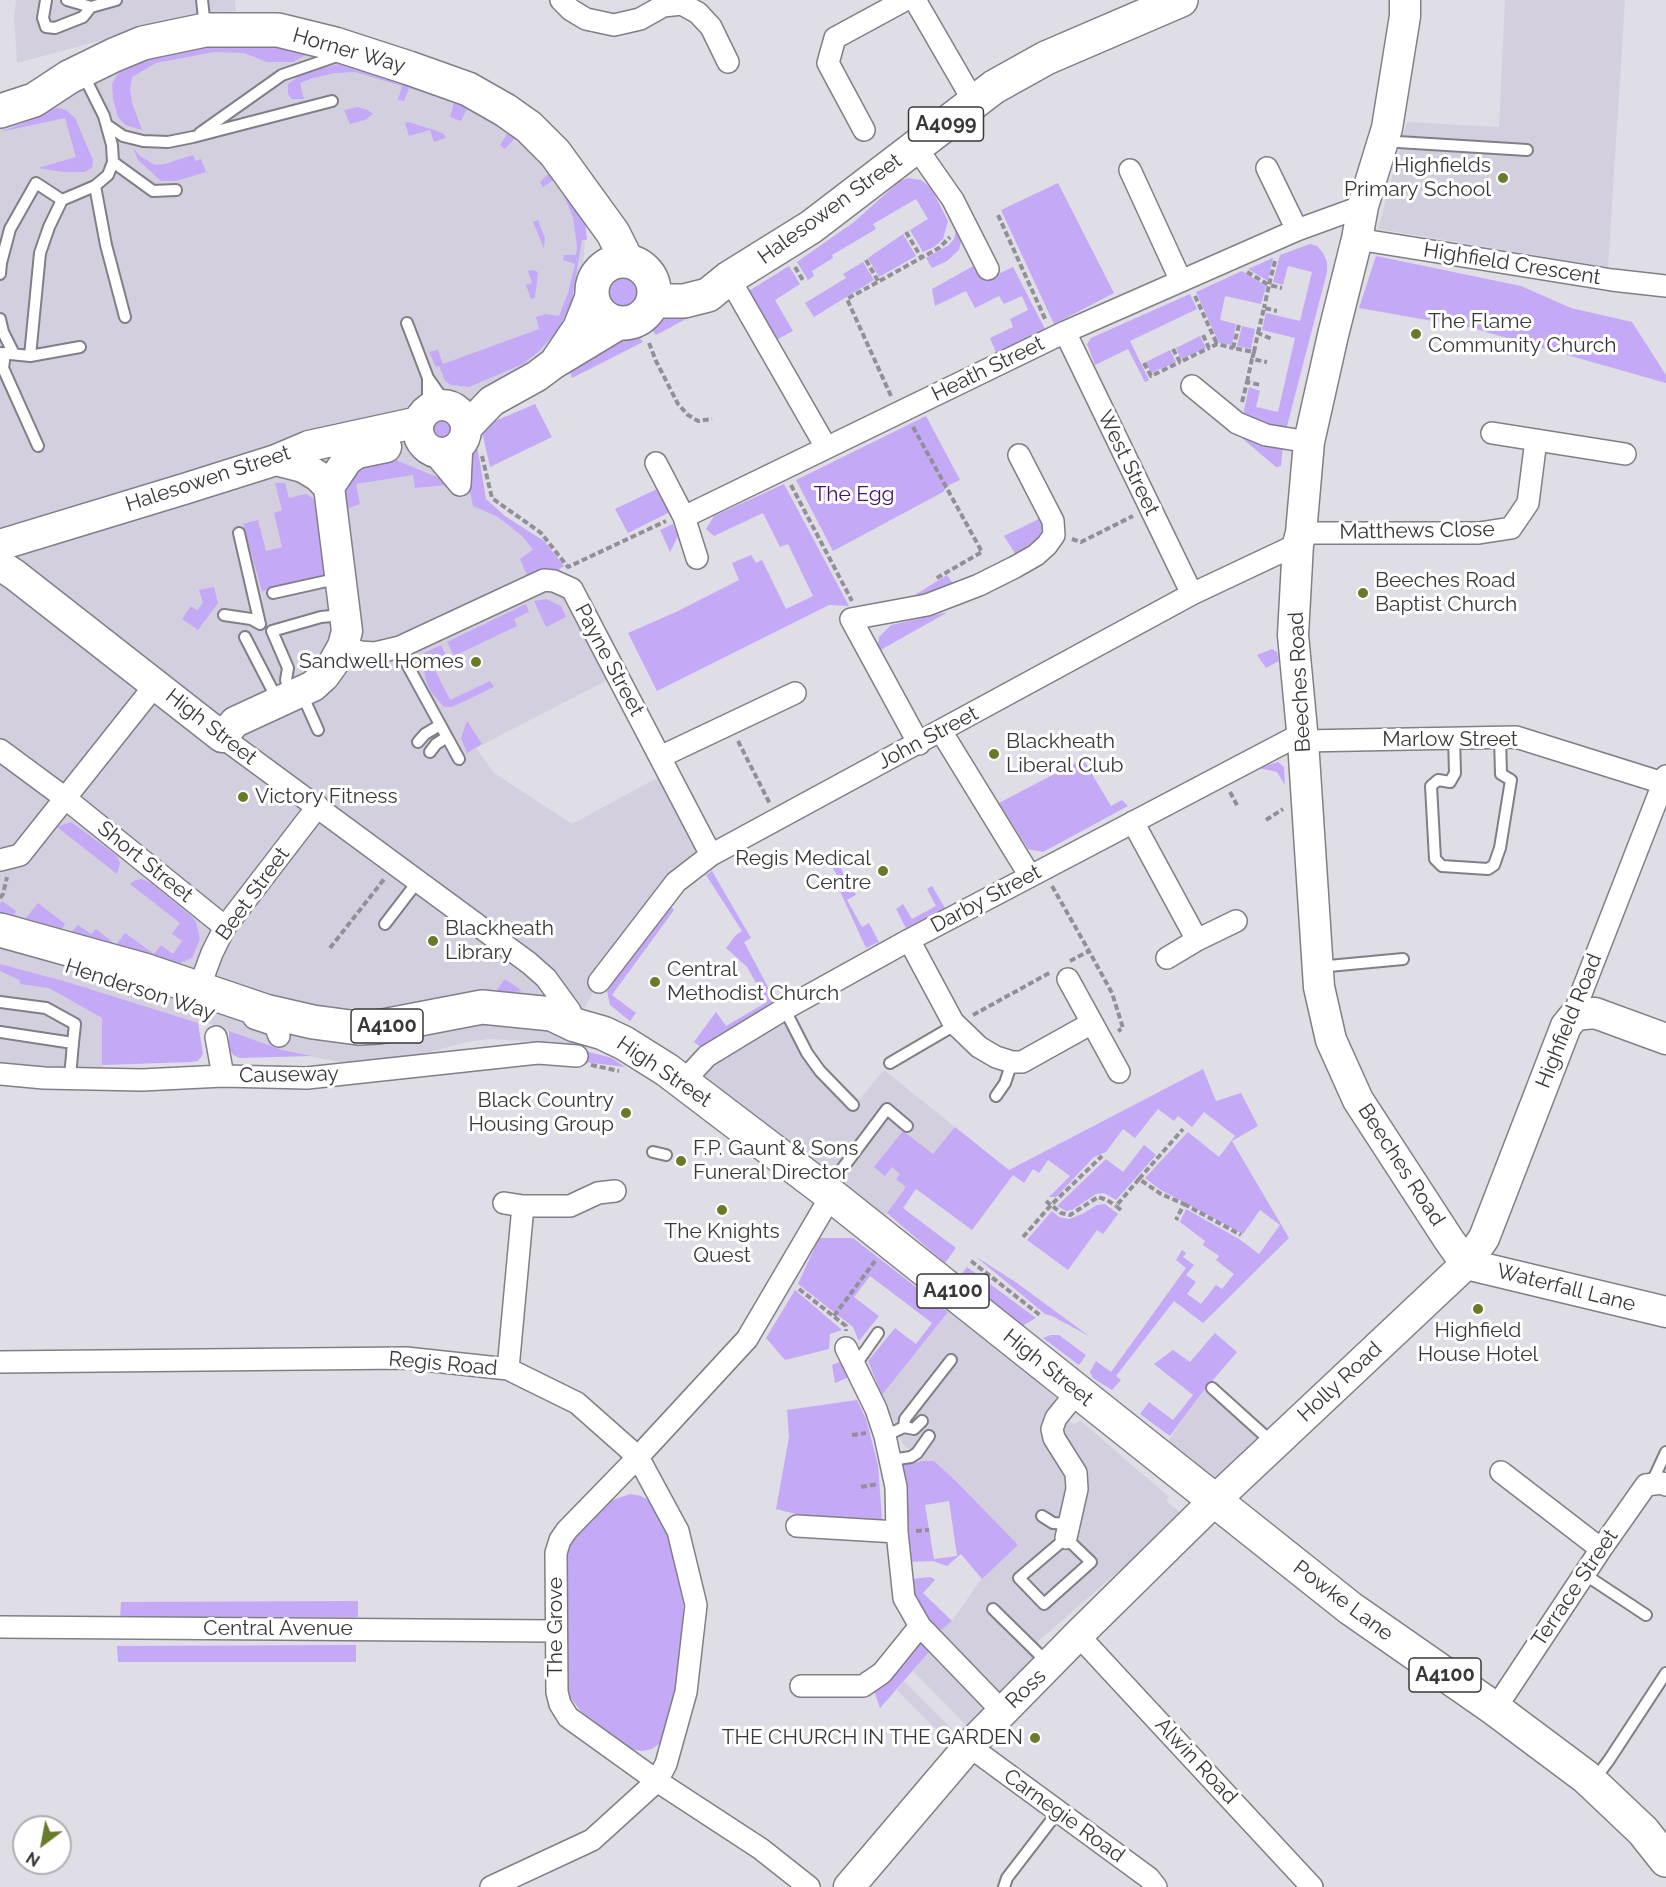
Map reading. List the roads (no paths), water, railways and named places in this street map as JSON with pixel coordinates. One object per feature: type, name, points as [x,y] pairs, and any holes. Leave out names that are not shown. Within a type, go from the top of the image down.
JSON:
[{"type":"main road","name":"Halesowen Street","points":[[654,301],[694,300],[708,295],[729,278],[811,227],[994,87],[1046,58],[1180,0]]},
{"type":"main road","name":"Horner Way","points":[[0,111],[34,100],[75,74],[204,15],[335,44],[468,89],[529,127],[555,153],[613,233],[616,272]]},
{"type":"main road","name":"Horner Way","points":[[0,89],[23,82],[75,74]]},
{"type":"main road","name":"Halesowen Street","points":[[616,272],[663,278],[695,286],[729,278]]},
{"type":"main road","points":[[616,272],[652,280],[655,288],[654,301],[643,317],[632,322],[621,324],[607,319],[597,309],[616,272]]},
{"type":"main road","name":"Henderson Way","points":[[0,930],[70,948],[288,1017],[358,1028],[401,1024],[482,1007],[552,1014],[576,1041]]},
{"type":"main road","name":"Henderson Way","points":[[0,945],[279,1036],[313,1044],[369,1047],[427,1039],[445,1029],[464,1024],[505,1020],[576,1041]]},
{"type":"main road","name":"High Street","points":[[576,1041],[603,1033],[648,1056],[829,1193],[980,1323],[1077,1392],[1214,1501]]},
{"type":"main road","name":"Powke Lane","points":[[1214,1501],[1350,1608],[1495,1709],[1592,1782],[1643,1831],[1666,1860]]},
{"type":"street","points":[[561,0],[571,10],[586,19],[614,25],[640,19],[663,6],[682,4],[698,14],[711,27],[728,62]]},
{"type":"street","name":"Halesowen Street","points":[[864,130],[828,63],[835,38],[905,0]]},
{"type":"street","points":[[915,0],[974,102]]},
{"type":"street","name":"Beeches Road","points":[[1405,0],[1405,16],[1384,139],[1363,206],[1358,239],[1309,442],[1299,538],[1293,635],[1319,987],[1331,1040],[1358,1100],[1466,1264]]},
{"type":"street","points":[[916,147],[953,200],[988,269]]},
{"type":"street","points":[[1267,168],[1297,231]]},
{"type":"street","points":[[1130,170],[1184,280]]},
{"type":"street","name":"Heath Street","points":[[677,518],[826,447],[904,416],[1059,334],[1270,242],[1363,206]]},
{"type":"street","name":"Highfield Crescent","points":[[1358,239],[1612,280],[1666,286]]},
{"type":"street","points":[[553,364],[616,272]]},
{"type":"street","points":[[729,278],[826,447]]},
{"type":"street","points":[[329,487],[347,460],[357,453],[385,447],[440,426],[492,401],[621,324]]},
{"type":"street","name":"West Street","points":[[1059,334],[1150,507],[1192,594]]},
{"type":"street","points":[[1192,386],[1237,423],[1266,435],[1309,442]]},
{"type":"street","name":"Halesowen Street","points":[[0,545],[276,460],[309,446],[440,426]]},
{"type":"street","points":[[1492,433],[1625,454]]},
{"type":"street","name":"Matthews Close","points":[[1299,538],[1479,533],[1511,528],[1528,503],[1536,440]]},
{"type":"street","points":[[919,744],[850,619],[927,605],[979,585],[1036,555],[1054,535],[1053,521],[1019,455]]},
{"type":"street","points":[[222,737],[235,722],[313,686],[324,676],[343,646],[347,631],[329,487],[318,476],[303,467],[276,460]]},
{"type":"street","points":[[656,463],[677,518],[697,558]]},
{"type":"street","name":"John Street","points":[[599,982],[676,882],[711,855],[1299,538]]},
{"type":"street","name":"High Street","points":[[0,565],[222,737],[396,864],[546,978],[570,1011],[576,1041]]},
{"type":"street","name":"Payne Street","points":[[343,646],[360,652],[375,653],[400,647],[544,580],[554,581],[572,589],[711,855]]},
{"type":"street","points":[[0,860],[20,855],[156,684]]},
{"type":"street","points":[[660,757],[795,693]]},
{"type":"street","points":[[940,731],[1030,876]]},
{"type":"street","name":"Marlow Street","points":[[1302,737],[1516,737],[1665,779]]},
{"type":"street","name":"Darby Street","points":[[686,1087],[707,1056],[783,1011],[909,940],[1030,876],[1302,737]]},
{"type":"street","name":"Short Street","points":[[0,750],[65,798],[225,927]]},
{"type":"street","name":"Highfield Road","points":[[1466,1264],[1484,1238],[1566,1026],[1575,1015],[1579,999],[1665,779]]},
{"type":"street","name":"Beet Street","points":[[199,988],[225,927],[318,806]]},
{"type":"street","points":[[1133,822],[1197,940]]},
{"type":"street","points":[[1167,958],[1236,921]]},
{"type":"street","points":[[909,940],[955,1025],[979,1047],[996,1056],[1011,1062],[1022,1062],[1092,1023]]},
{"type":"street","points":[[1068,979],[1119,1072]]},
{"type":"street","name":"Henderson Way","points":[[199,988],[202,999],[275,1025],[279,1036]]},
{"type":"street","points":[[1575,1015],[1595,1012],[1666,1040]]},
{"type":"street","points":[[216,1037],[223,1076]]},
{"type":"street","name":"Causeway","points":[[0,1074],[45,1078],[142,1080],[223,1076],[307,1078],[538,1053],[576,1041]]},
{"type":"street","points":[[508,1369],[513,1205],[570,1206],[598,1193],[615,1191]]},
{"type":"street","points":[[490,1887],[592,1840],[657,1781],[666,1764],[686,1692],[696,1605],[678,1531],[638,1457],[747,1339],[829,1193]]},
{"type":"street","name":"Waterfall Lane","points":[[1466,1264],[1666,1312]]},
{"type":"street","name":"Holly Road","points":[[1214,1501],[1466,1264]]},
{"type":"street","points":[[850,1357],[876,1409],[895,1431],[891,1460],[896,1487],[897,1532],[904,1598],[920,1626],[1002,1712]]},
{"type":"street","name":"Regis Road","points":[[0,1362],[406,1358],[508,1369],[577,1403],[638,1457]]},
{"type":"street","points":[[1067,1531],[1077,1489],[1076,1473],[1054,1438],[1052,1429],[1056,1418],[1077,1392]]},
{"type":"street","name":"The Grove","points":[[638,1457],[560,1540],[556,1553],[556,1692],[560,1704],[568,1717],[657,1781],[761,1849],[809,1887]]},
{"type":"street","points":[[1501,1472],[1601,1549]]},
{"type":"street","name":"Terrace Street","points":[[1495,1709],[1646,1485],[1659,1485]]},
{"type":"street","name":"Ross","points":[[849,1887],[969,1746],[1214,1501]]},
{"type":"street","points":[[797,1526],[897,1532]]},
{"type":"street","points":[[801,1686],[863,1686],[882,1673],[920,1626]]},
{"type":"street","name":"Central Avenue","points":[[0,1627],[556,1631]]},
{"type":"street","name":"Alwin Road","points":[[1078,1635],[1312,1887]]},
{"type":"street","name":"Carnegie Road","points":[[969,1746],[1149,1878],[1156,1887]]},
{"type":"lane","points":[[46,0],[43,18],[46,27],[56,28],[83,17],[91,7]]},
{"type":"lane","points":[[68,0],[91,7],[116,0]]},
{"type":"lane","points":[[193,137],[282,75],[323,59],[354,51]]},
{"type":"lane","points":[[30,356],[40,254],[49,227],[62,200],[94,186],[108,175],[113,162],[107,125],[75,74]]},
{"type":"lane","points":[[107,125],[123,136],[143,141],[168,142],[332,101]]},
{"type":"lane","points":[[1384,139],[1398,142],[1527,150]]},
{"type":"lane","points":[[113,162],[153,191],[176,190]]},
{"type":"lane","points":[[0,274],[10,229],[36,183],[62,200]]},
{"type":"lane","points":[[94,186],[106,245],[125,317]]},
{"type":"lane","points":[[0,319],[6,353],[3,368],[38,446]]},
{"type":"lane","points":[[407,323],[428,378],[440,426]]},
{"type":"lane","points":[[6,353],[30,356],[80,347]]},
{"type":"lane","points":[[428,378],[428,396],[440,426]]},
{"type":"lane","points":[[239,532],[260,624]]},
{"type":"lane","points":[[273,593],[341,578]]},
{"type":"lane","points":[[272,631],[321,617],[346,614]]},
{"type":"lane","points":[[225,615],[251,619],[272,631],[288,668],[285,680],[290,696]]},
{"type":"lane","points":[[245,637],[318,730]]},
{"type":"lane","points":[[400,647],[459,759]]},
{"type":"lane","points":[[418,742],[425,734],[440,725]]},
{"type":"lane","points":[[430,752],[447,736]]},
{"type":"lane","points":[[1454,738],[1455,773],[1450,782],[1438,780],[1431,786],[1435,859],[1442,866],[1488,869],[1494,865],[1500,848],[1511,780],[1501,774],[1500,737]]},
{"type":"lane","points":[[385,924],[418,881]]},
{"type":"lane","points":[[1318,967],[1403,959]]},
{"type":"lane","points":[[0,1002],[46,1008],[75,1024],[69,1077]]},
{"type":"lane","points":[[783,1011],[820,1071],[852,1106]]},
{"type":"lane","points":[[890,1063],[955,1025]]},
{"type":"lane","points":[[0,1032],[73,1043]]},
{"type":"lane","points":[[996,1096],[1005,1083],[1011,1062]]},
{"type":"lane","points":[[829,1193],[887,1109],[907,1126]]},
{"type":"lane","points":[[653,1152],[666,1155]]},
{"type":"lane","points":[[850,1357],[878,1333]]},
{"type":"lane","points":[[895,1431],[951,1360]]},
{"type":"lane","points":[[1212,1388],[1274,1444]]},
{"type":"lane","points":[[895,1431],[914,1429],[922,1422]]},
{"type":"lane","points":[[891,1460],[911,1457],[917,1453],[929,1436]]},
{"type":"lane","points":[[1659,1485],[1666,1452]]},
{"type":"lane","points":[[1042,1516],[1067,1531],[1091,1562],[1044,1604],[1019,1578],[1067,1531]]},
{"type":"lane","points":[[1584,1574],[1646,1615]]},
{"type":"lane","points":[[993,1609],[1050,1665]]},
{"type":"lane","points":[[1592,1782],[1609,1760],[1666,1672]]},
{"type":"lane","points":[[1004,1887],[1007,1878],[1058,1813]]},
{"type":"place","name":"Highfields Primary School","points":[[1503,178]]},
{"type":"place","name":"The Flame Community Church","points":[[1416,334]]},
{"type":"place","name":"Beeches Road Baptist Church","points":[[1363,593]]},
{"type":"place","name":"Sandwell Homes","points":[[476,662]]},
{"type":"place","name":"Blackheath Liberal Club","points":[[994,754]]},
{"type":"place","name":"Victory Fitness","points":[[243,797]]},
{"type":"place","name":"Regis Medical Centre","points":[[883,871]]},
{"type":"place","name":"Blackheath Library","points":[[433,941]]},
{"type":"place","name":"Central Methodist Church","points":[[655,982]]},
{"type":"place","name":"Black Country Housing Group","points":[[626,1113]]},
{"type":"place","name":"F.P. Gaunt & Sons Funeral Director","points":[[681,1161]]},
{"type":"place","name":"The Knights Quest","points":[[722,1210]]},
{"type":"place","name":"Highfield House Hotel","points":[[1478,1309]]},
{"type":"place","name":"THE CHURCH IN THE GARDEN","points":[[1035,1738]]},
{"type":"park label","name":"The Egg","points":[[854,495]]}]
